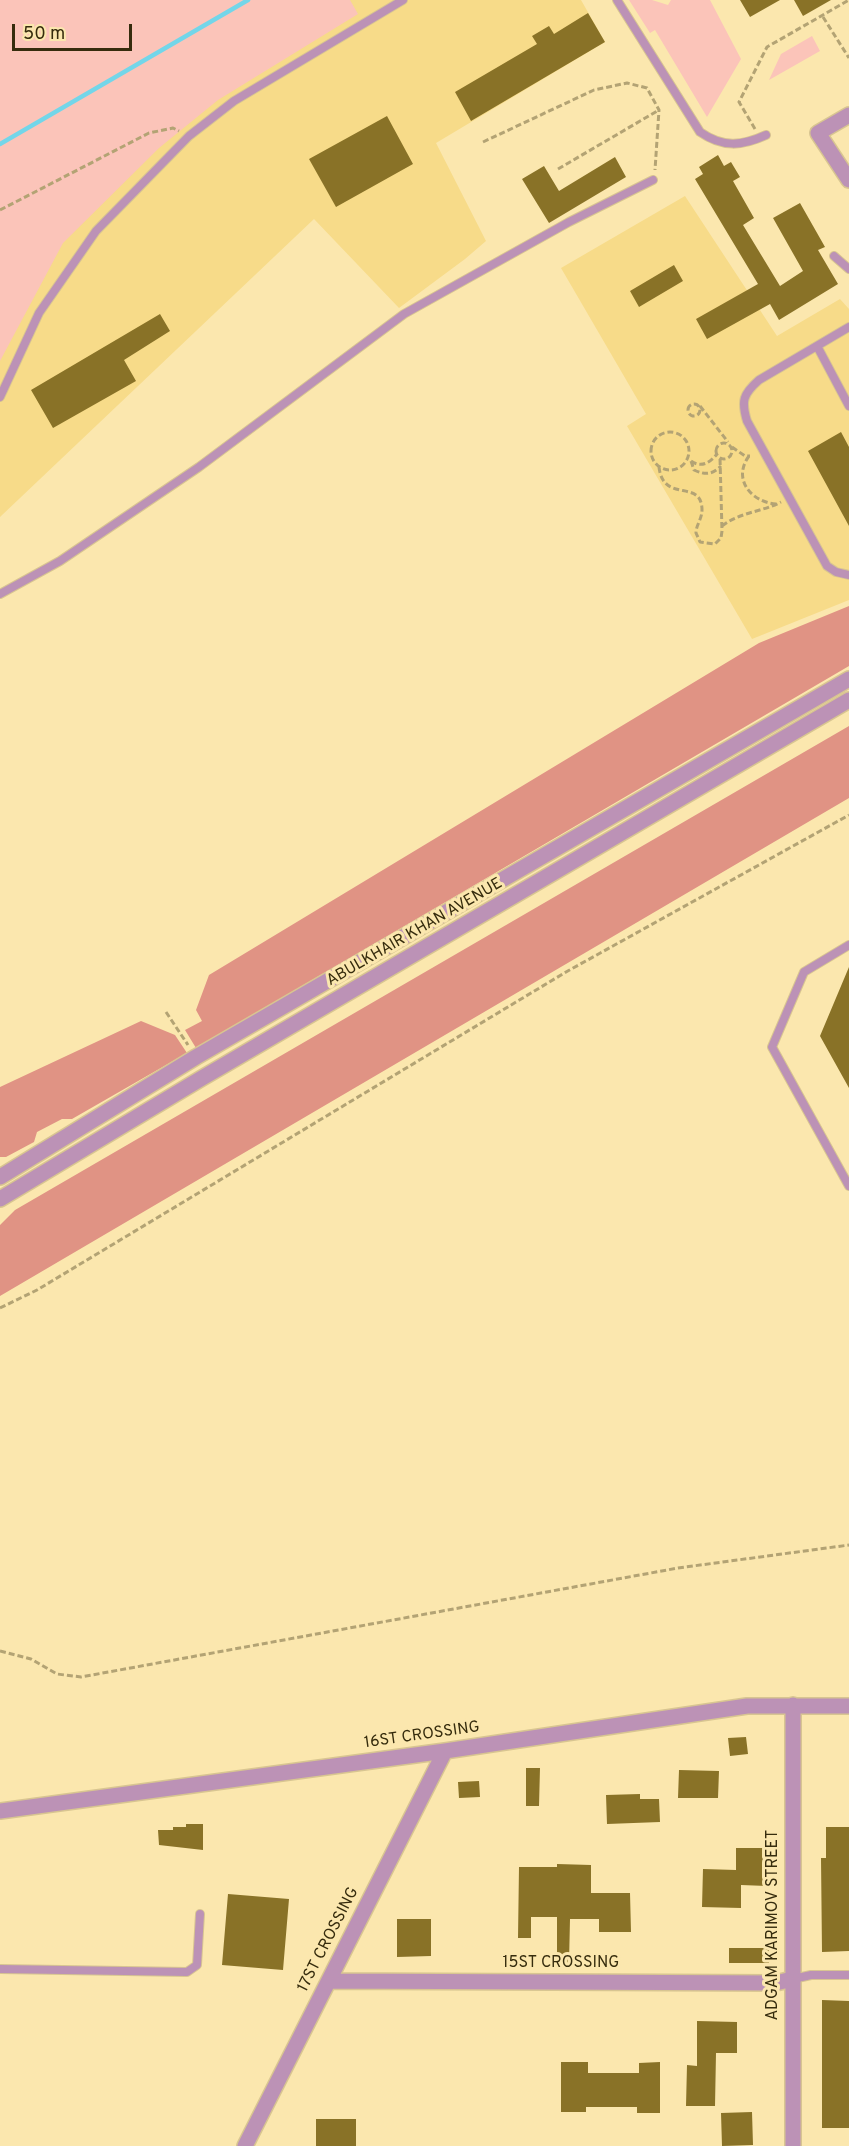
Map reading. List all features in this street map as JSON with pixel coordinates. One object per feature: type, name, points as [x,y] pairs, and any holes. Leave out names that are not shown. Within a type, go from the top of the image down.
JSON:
[{"type":"street","points":[[849,115],[818,133],[849,180]]},
{"type":"street","name":"ABULKHAIR KHAN AVENUE","points":[[0,1177],[196,1057],[849,679]]},
{"type":"street","name":"ABULKHAIR KHAN AVENUE","points":[[0,1199],[202,1078],[849,700]]},
{"type":"street","name":"ADGAM KARIMOV STREET","points":[[793,1705],[793,2146]]},
{"type":"street","name":"16ST CROSSING","points":[[0,1811],[445,1751],[747,1706],[849,1706]]},
{"type":"street","name":"17ST CROSSING","points":[[245,2146],[445,1751]]},
{"type":"street","name":"15ST CROSSING","points":[[329,1981],[776,1983],[792,1979]]},
{"type":"lane","points":[[0,397],[39,313],[96,231],[189,136],[234,101],[403,0]]},
{"type":"lane","points":[[617,0],[700,132],[711,140],[737,145],[763,136]]},
{"type":"lane","points":[[0,594],[60,561],[199,467],[404,314],[506,256],[653,180]]},
{"type":"lane","points":[[834,256],[849,269]]},
{"type":"lane","points":[[849,327],[759,380],[746,391],[742,401],[743,410],[763,453],[827,566],[836,572],[849,575]]},
{"type":"lane","points":[[817,346],[849,406]]},
{"type":"lane","points":[[849,945],[804,972],[772,1047],[849,1186]]},
{"type":"lane","points":[[0,1969],[187,1972],[197,1965],[200,1914]]},
{"type":"lane","points":[[792,1979],[811,1975],[849,1975]]},
{"type":"path","points":[[763,136],[739,102],[767,47],[849,0]]},
{"type":"path","points":[[823,16],[849,58]]},
{"type":"path","points":[[483,142],[594,90],[627,82],[647,88],[659,110],[659,136],[653,180]]},
{"type":"path","points":[[558,169],[659,110]]},
{"type":"path","points":[[0,210],[149,133],[173,128],[189,136]]},
{"type":"path","points":[[700,406],[698,414],[689,413],[688,409],[691,404],[700,406],[730,445],[749,456],[763,453]]},
{"type":"path","points":[[717,454],[721,466],[721,538],[715,544],[700,542],[696,526],[702,508],[698,498],[693,492],[670,489],[663,482],[659,467],[651,457],[652,444],[660,434],[667,432],[680,434],[685,439],[689,460],[694,470],[702,474],[715,472],[721,466]]},
{"type":"path","points":[[689,460],[695,464],[705,464],[717,454],[719,444],[730,445]]},
{"type":"path","points":[[720,458],[730,456],[730,445]]},
{"type":"path","points":[[749,456],[744,463],[742,478],[746,491],[765,503],[777,504]]},
{"type":"path","points":[[659,467],[676,469],[689,460]]},
{"type":"path","points":[[722,526],[740,515],[777,504],[788,498]]},
{"type":"path","points":[[0,1308],[37,1290],[566,972],[849,815]]},
{"type":"path","points":[[166,1012],[196,1057]]},
{"type":"path","points":[[0,1651],[31,1659],[57,1674],[81,1677],[678,1568],[849,1545]]},
{"type":"shaded area","points":[[0,0],[581,0],[605,42],[436,143],[486,241],[465,259],[399,308],[314,219],[0,517]]},
{"type":"shaded area","points":[[0,0],[350,0],[358,14],[218,100],[159,148],[63,243],[0,361]]},
{"type":"shaded area","points":[[629,0],[652,0],[668,5],[671,0],[710,0],[741,59],[707,117],[655,30],[650,33]]},
{"type":"shaded area","points":[[812,36],[820,51],[769,80],[781,54]]},
{"type":"shaded area","points":[[685,196],[777,336],[840,299],[849,309],[849,600],[752,639],[627,426],[646,414],[561,268]]},
{"type":"shaded area","points":[[849,606],[849,666],[196,1048],[185,1030],[202,1021],[196,1010],[209,975],[759,643]]},
{"type":"shaded area","points":[[849,726],[849,798],[0,1296],[0,1225],[15,1210]]},
{"type":"shaded area","points":[[141,1021],[175,1035],[187,1053],[72,1119],[62,1119],[37,1132],[34,1142],[6,1157],[0,1157],[0,1087]]},
{"type":"building","points":[[740,0],[780,0],[750,17]]},
{"type":"building","points":[[794,0],[831,0],[803,16]]},
{"type":"building","points":[[588,13],[605,42],[471,121],[455,92],[537,44],[532,36],[549,26],[554,34]]},
{"type":"building","points":[[387,116],[413,164],[336,207],[309,159]]},
{"type":"building","points":[[718,155],[724,166],[731,162],[740,177],[733,181],[754,218],[743,225],[780,286],[803,271],[773,218],[800,203],[825,247],[818,250],[838,284],[779,320],[770,304],[707,339],[696,319],[758,284],[695,179],[703,174],[699,167]]},
{"type":"building","points":[[615,157],[626,177],[549,223],[522,179],[544,166],[559,191]]},
{"type":"building","points":[[674,265],[683,281],[639,307],[630,291]]},
{"type":"building","points":[[160,314],[170,331],[124,360],[136,381],[53,428],[31,390]]},
{"type":"building","points":[[841,432],[849,447],[849,526],[808,451]]},
{"type":"building","points":[[849,967],[849,1088],[820,1036]]},
{"type":"building","points":[[746,1737],[748,1754],[730,1756],[728,1738]]},
{"type":"building","points":[[526,1768],[540,1768],[539,1806],[526,1806]]},
{"type":"building","points":[[679,1770],[719,1771],[718,1798],[678,1798]]},
{"type":"building","points":[[479,1781],[480,1797],[459,1798],[458,1782]]},
{"type":"building","points":[[640,1794],[640,1799],[659,1799],[660,1822],[607,1824],[606,1795]]},
{"type":"building","points":[[186,1824],[203,1824],[203,1850],[159,1845],[158,1830],[173,1830],[173,1827],[186,1827]]},
{"type":"building","points":[[826,1827],[849,1827],[849,1951],[822,1952],[821,1858],[826,1858]]},
{"type":"building","points":[[736,1848],[764,1848],[763,1871],[768,1871],[767,1886],[741,1885],[741,1908],[702,1907],[703,1869],[736,1870]]},
{"type":"building","points":[[557,1864],[591,1865],[591,1893],[630,1893],[631,1932],[599,1932],[599,1919],[570,1919],[569,1963],[557,1963],[557,1917],[531,1917],[531,1938],[518,1938],[519,1867],[557,1867]]},
{"type":"building","points":[[228,1894],[289,1899],[283,1970],[222,1965]]},
{"type":"building","points":[[397,1919],[431,1919],[431,1956],[397,1957]]},
{"type":"building","points":[[729,1948],[769,1948],[769,1963],[729,1963]]},
{"type":"building","points":[[822,2000],[849,2001],[849,2128],[822,2128]]},
{"type":"building","points":[[697,2021],[737,2022],[737,2053],[716,2053],[715,2106],[686,2106],[687,2065],[697,2066]]},
{"type":"building","points":[[561,2062],[588,2062],[588,2073],[639,2073],[639,2063],[660,2062],[660,2113],[637,2113],[637,2107],[586,2107],[586,2112],[561,2112]]},
{"type":"building","points":[[752,2112],[753,2145],[722,2146],[721,2113]]},
{"type":"building","points":[[316,2119],[356,2119],[356,2146],[316,2146]]},
{"type":"waterway","points":[[0,144],[248,0]]}]
